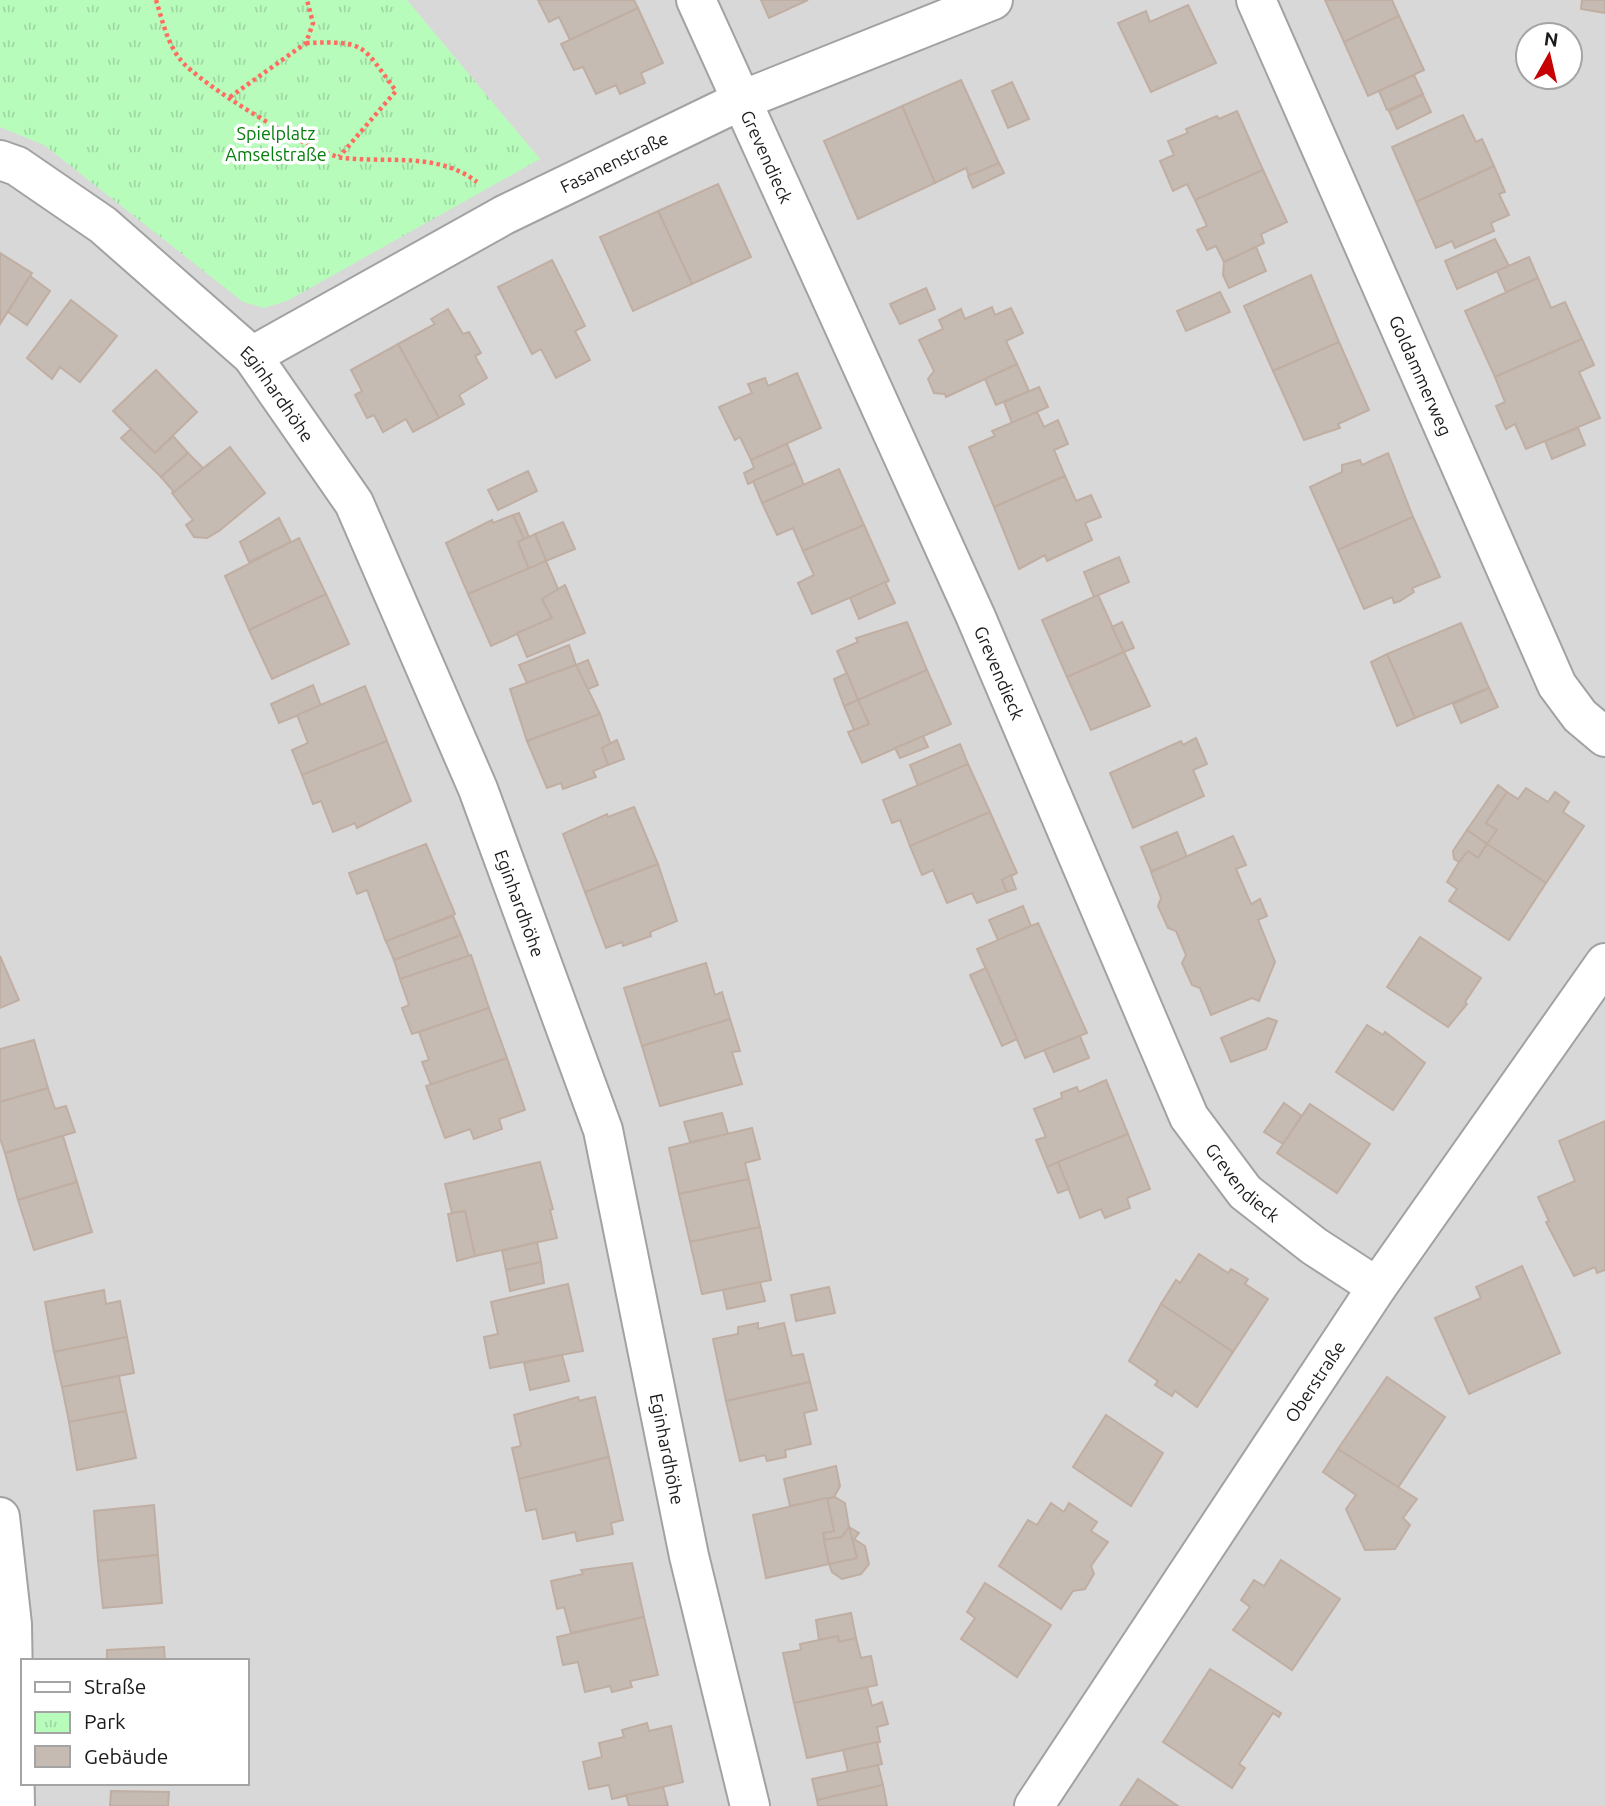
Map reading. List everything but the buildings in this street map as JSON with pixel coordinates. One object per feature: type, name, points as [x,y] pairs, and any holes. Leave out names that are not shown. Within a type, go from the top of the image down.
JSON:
[{"type":"street","name":"Grevendieck","points":[[696,0],[975,615],[1189,1117],[1245,1192],[1314,1246],[1377,1287]]},
{"type":"street","name":"Fasanenstraße","points":[[252,356],[504,215],[742,100],[993,0]]},
{"type":"street","name":"Goldammerweg","points":[[1256,0],[1557,685],[1580,716],[1605,737]]},
{"type":"street","name":"Eginhardhöhe","points":[[0,160],[17,166],[103,225],[252,356],[354,503],[478,789],[603,1130],[689,1556],[750,1806]]},
{"type":"street","name":"Oberstraße","points":[[1034,1806],[1377,1287],[1605,963]]},
{"type":"street","points":[[0,1517],[12,1623],[15,1806]]},
{"type":"path","points":[[156,0],[180,60],[290,137],[317,151],[339,157],[438,162],[465,173],[487,190],[504,215]]},
{"type":"path","points":[[230,97],[306,43],[313,23],[307,0]]},
{"type":"path","points":[[306,43],[349,43],[363,47],[396,91],[339,157]]},
{"type":"shaded area","points":[[0,0],[1605,0],[1605,1806],[0,1806]]},
{"type":"green space","name":"Spielplatz Amselstraße","points":[[0,0],[407,0],[540,159],[287,301],[264,308],[243,302],[44,145],[0,127]]}]
